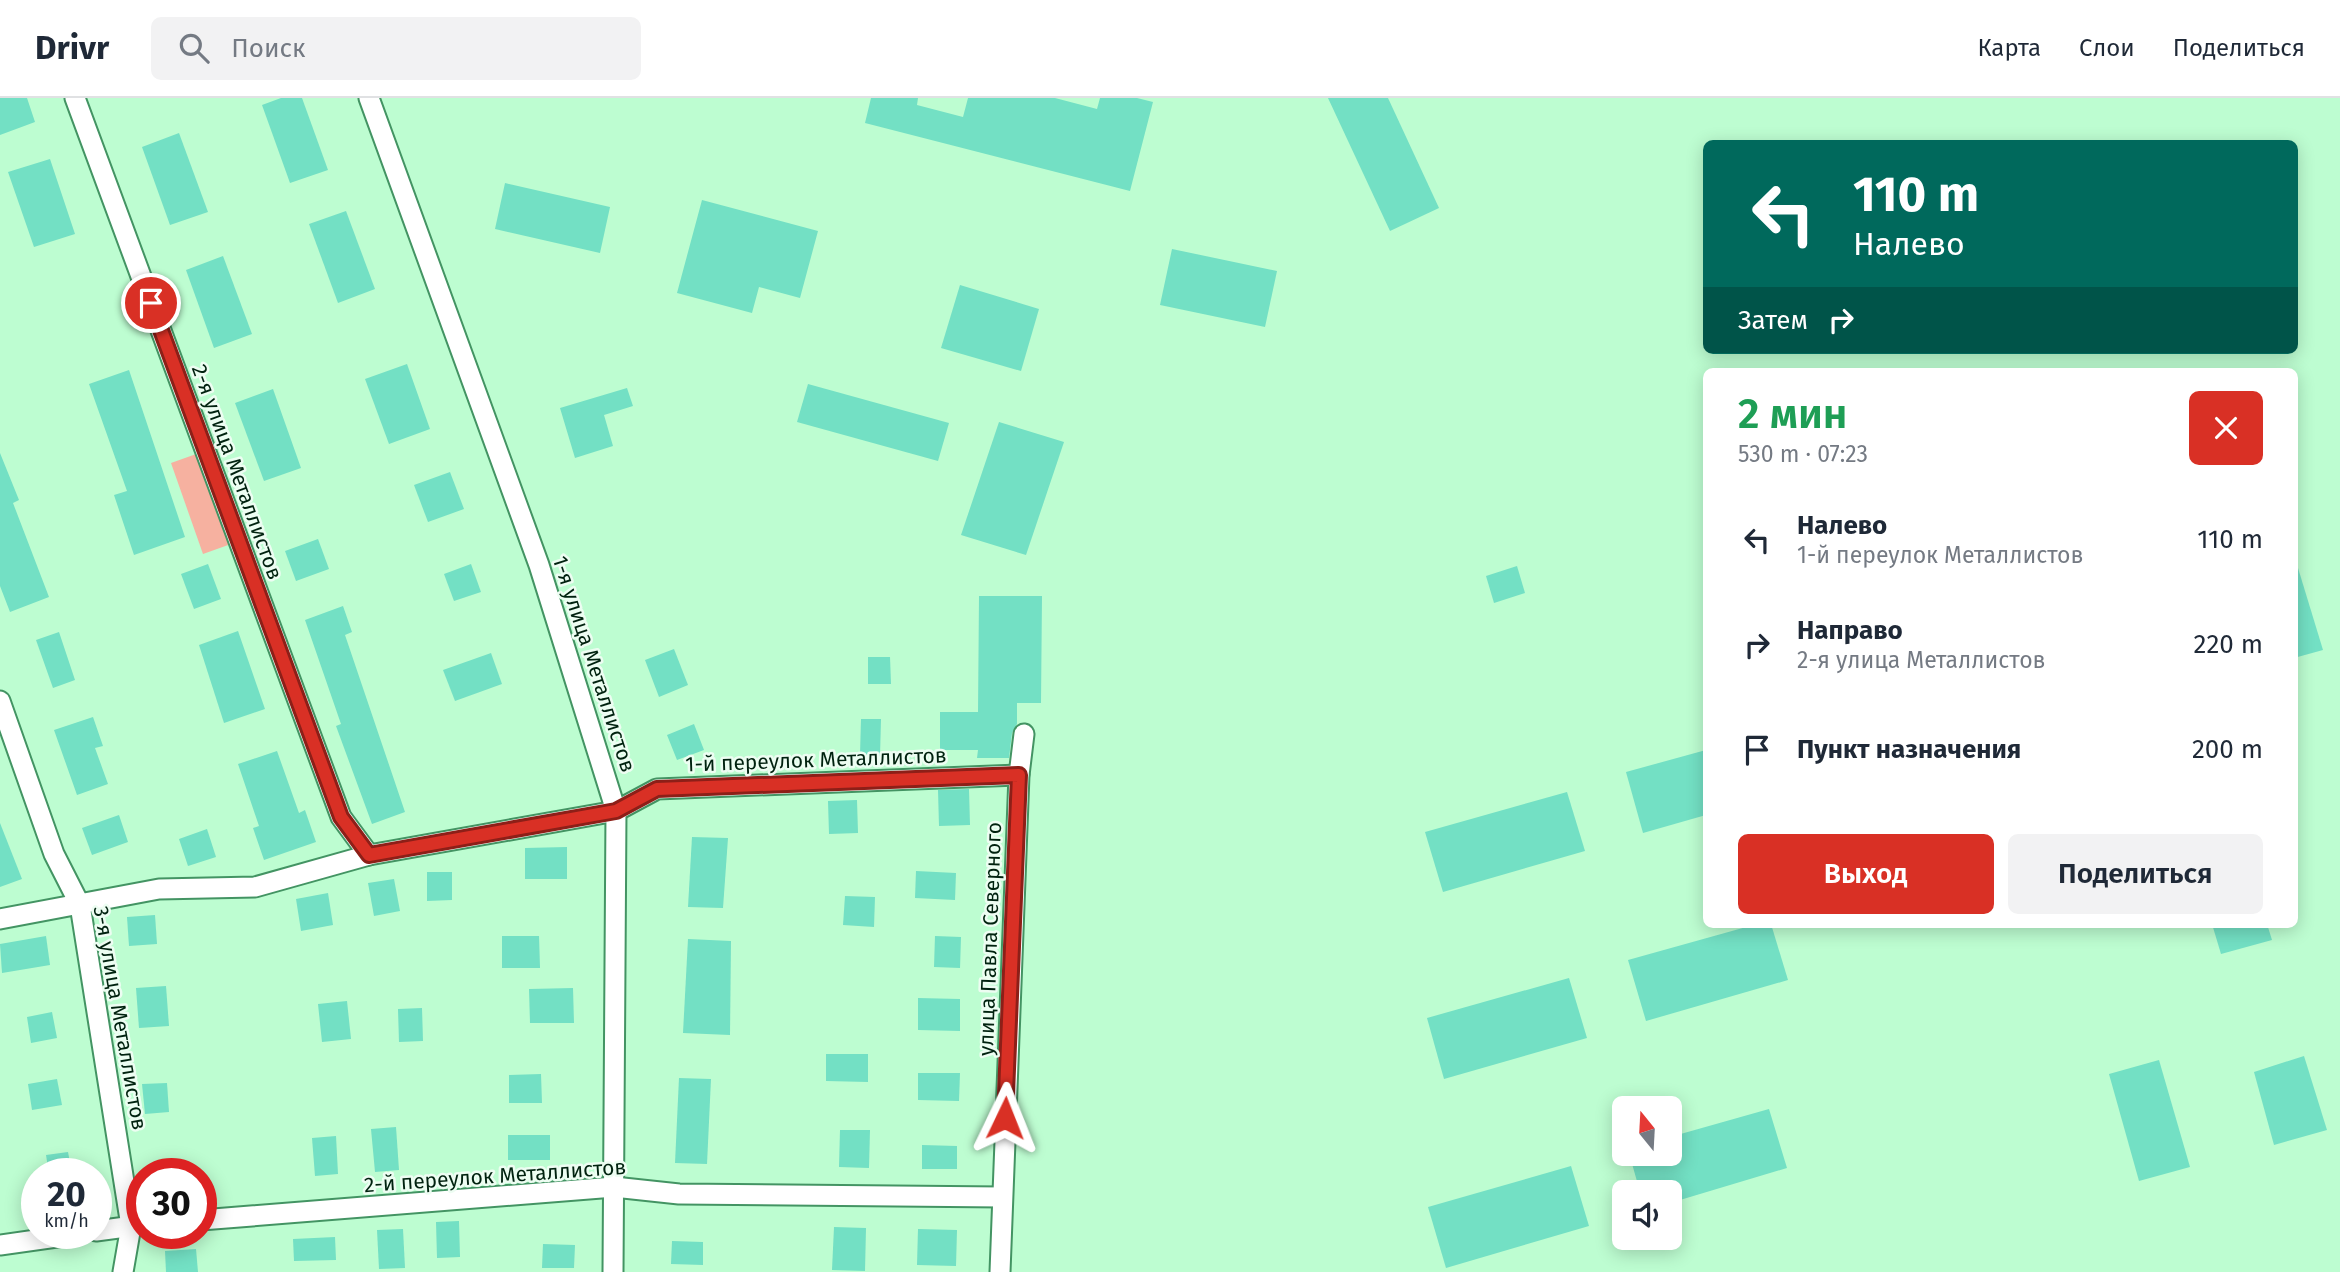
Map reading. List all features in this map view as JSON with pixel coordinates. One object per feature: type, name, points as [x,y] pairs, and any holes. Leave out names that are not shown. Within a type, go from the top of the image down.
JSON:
[{"type":"street","name":"2-я улица Металлистов","points":[[75,98],[341,817],[369,855]]},
{"type":"street","name":"1-я улица Металлистов","points":[[369,98],[539,565],[616,811],[613,1272]]},
{"type":"street","name":"3-я улица Металлистов","points":[[0,701],[54,854],[80,905],[126,1163]]},
{"type":"street","name":"улица Павла Северного","points":[[1000,1272],[1019,775],[1024,734]]},
{"type":"street","name":"1-й переулок Металлистов","points":[[0,919],[159,889],[255,887],[369,855],[616,811],[657,789],[1019,775]]},
{"type":"street","name":"2-й переулок Металлистов","points":[[217,1219],[614,1187],[679,1194],[1002,1197]]},
{"type":"street","points":[[0,1245],[21,1242]]},
{"type":"street","name":"3-я улица Металлистов","points":[[123,1272],[130,1249]]},
{"type":"shaded area","points":[[199,453],[231,544],[203,554],[171,463]]},
{"type":"building","points":[[0,98],[27,98],[35,122],[0,135]]},
{"type":"building","points":[[281,98],[302,98],[328,170],[290,183],[262,105]]},
{"type":"building","points":[[871,98],[918,98],[917,105],[963,117],[968,98],[1055,98],[1097,109],[1100,98],[1137,98],[1153,102],[1130,191],[865,123]]},
{"type":"building","points":[[1328,98],[1388,98],[1439,208],[1390,231]]},
{"type":"building","points":[[179,133],[208,212],[170,225],[142,147]]},
{"type":"building","points":[[50,159],[75,234],[34,247],[8,172]]},
{"type":"building","points":[[505,183],[610,207],[600,253],[495,229]]},
{"type":"building","points":[[702,200],[818,231],[800,298],[759,287],[752,313],[677,293]]},
{"type":"building","points":[[346,211],[375,289],[338,303],[309,224]]},
{"type":"building","points":[[1172,249],[1277,271],[1265,327],[1160,305]]},
{"type":"building","points":[[223,256],[252,334],[214,348],[186,270]]},
{"type":"building","points":[[960,285],[1039,309],[1021,371],[941,348]]},
{"type":"building","points":[[407,364],[430,429],[389,444],[365,379]]},
{"type":"building","points":[[129,370],[185,537],[134,555],[114,495],[127,491],[89,384]]},
{"type":"building","points":[[808,384],[949,423],[938,461],[797,422]]},
{"type":"building","points":[[627,388],[633,406],[604,415],[613,446],[575,458],[560,408]]},
{"type":"building","points":[[273,389],[301,468],[264,481],[235,403]]},
{"type":"building","points":[[999,422],[1064,442],[1026,555],[961,535]]},
{"type":"building","points":[[0,453],[19,500],[13,503],[49,597],[10,612],[0,586]]},
{"type":"building","points":[[450,472],[464,509],[428,522],[414,485]]},
{"type":"building","points":[[318,539],[329,569],[296,581],[285,551]]},
{"type":"building","points":[[208,564],[221,599],[194,609],[181,574]]},
{"type":"building","points":[[471,564],[481,592],[454,601],[444,574]]},
{"type":"building","points":[[1517,566],[1525,593],[1494,603],[1486,576]]},
{"type":"building","points":[[2298,568],[2323,650],[2298,657]]},
{"type":"building","points":[[979,596],[1042,596],[1041,703],[1017,703],[1017,724],[1012,733],[1009,758],[977,758],[978,750],[940,750],[940,712],[978,712]]},
{"type":"building","points":[[343,606],[352,632],[345,635],[405,812],[372,824],[336,726],[341,724],[305,620]]},
{"type":"building","points":[[238,631],[265,709],[224,723],[199,645]]},
{"type":"building","points":[[59,632],[75,680],[53,688],[36,640]]},
{"type":"building","points":[[674,649],[688,685],[659,697],[645,660]]},
{"type":"building","points":[[491,653],[502,684],[455,701],[443,670]]},
{"type":"building","points":[[868,657],[890,657],[891,684],[868,684]]},
{"type":"building","points":[[93,717],[103,746],[95,748],[108,784],[77,795],[54,730]]},
{"type":"building","points":[[861,719],[881,719],[880,756],[860,755]]},
{"type":"building","points":[[694,724],[704,750],[677,760],[667,735]]},
{"type":"building","points":[[277,751],[299,813],[305,810],[316,842],[264,860],[253,828],[259,826],[238,764]]},
{"type":"building","points":[[1703,751],[1703,816],[1643,833],[1626,772]]},
{"type":"building","points":[[969,789],[970,825],[939,826],[938,790]]},
{"type":"building","points":[[1567,792],[1585,851],[1443,892],[1425,832]]},
{"type":"building","points":[[857,800],[858,833],[829,834],[828,801]]},
{"type":"building","points":[[119,815],[128,842],[92,855],[82,828]]},
{"type":"building","points":[[0,823],[22,879],[0,887]]},
{"type":"building","points":[[207,829],[216,857],[188,866],[179,839]]},
{"type":"building","points":[[692,837],[728,838],[723,908],[688,907]]},
{"type":"building","points":[[567,847],[567,879],[525,879],[525,848]]},
{"type":"building","points":[[916,871],[956,873],[955,900],[915,898]]},
{"type":"building","points":[[427,872],[452,872],[452,900],[427,901]]},
{"type":"building","points":[[394,879],[400,911],[374,916],[368,883]]},
{"type":"building","points":[[328,893],[333,925],[301,931],[296,899]]},
{"type":"building","points":[[845,896],[875,897],[874,927],[843,925]]},
{"type":"building","points":[[155,915],[157,944],[129,946],[127,917]]},
{"type":"building","points":[[1743,928],[1772,928],[1788,980],[1646,1021],[1628,960]]},
{"type":"building","points":[[2213,928],[2268,928],[2272,940],[2221,954]]},
{"type":"building","points":[[46,936],[50,965],[2,973],[0,944]]},
{"type":"building","points":[[502,936],[539,936],[540,968],[502,968]]},
{"type":"building","points":[[935,936],[961,937],[960,968],[934,967]]},
{"type":"building","points":[[688,939],[731,941],[730,1035],[683,1033]]},
{"type":"building","points":[[1569,978],[1587,1038],[1444,1079],[1427,1018]]},
{"type":"building","points":[[166,986],[169,1026],[139,1028],[136,988]]},
{"type":"building","points":[[573,988],[574,1023],[530,1023],[529,989]]},
{"type":"building","points":[[918,998],[960,999],[960,1031],[918,1030]]},
{"type":"building","points":[[347,1001],[351,1039],[322,1042],[318,1004]]},
{"type":"building","points":[[422,1008],[423,1041],[399,1042],[398,1009]]},
{"type":"building","points":[[52,1012],[57,1038],[31,1043],[27,1017]]},
{"type":"building","points":[[826,1054],[868,1054],[868,1082],[826,1081]]},
{"type":"building","points":[[2304,1056],[2327,1130],[2274,1145],[2254,1072]]},
{"type":"building","points":[[2159,1060],[2190,1167],[2139,1181],[2109,1074]]},
{"type":"building","points":[[918,1073],[960,1073],[959,1101],[918,1100]]},
{"type":"building","points":[[541,1074],[542,1103],[509,1103],[509,1075]]},
{"type":"building","points":[[679,1078],[711,1079],[707,1164],[675,1163]]},
{"type":"building","points":[[57,1079],[62,1105],[32,1110],[28,1084]]},
{"type":"building","points":[[167,1083],[169,1112],[145,1114],[142,1084]]},
{"type":"building","points":[[1769,1109],[1787,1168],[1682,1199],[1682,1180],[1637,1180],[1633,1166],[1682,1166],[1682,1134]]},
{"type":"building","points":[[396,1127],[399,1170],[375,1172],[371,1129]]},
{"type":"building","points":[[840,1130],[870,1130],[869,1168],[839,1167]]},
{"type":"building","points":[[508,1135],[550,1135],[550,1160],[508,1160]]},
{"type":"building","points":[[336,1136],[338,1174],[315,1176],[312,1138]]},
{"type":"building","points":[[922,1145],[957,1146],[957,1169],[922,1169]]},
{"type":"building","points":[[68,1152],[69,1158],[46,1158],[46,1155]]},
{"type":"building","points":[[1571,1166],[1589,1226],[1446,1268],[1428,1207]]},
{"type":"building","points":[[459,1221],[460,1257],[437,1258],[436,1222]]},
{"type":"building","points":[[834,1227],[866,1228],[865,1271],[832,1270]]},
{"type":"building","points":[[403,1229],[405,1268],[379,1269],[377,1230]]},
{"type":"building","points":[[918,1229],[957,1230],[956,1266],[917,1265]]},
{"type":"building","points":[[335,1237],[336,1260],[294,1261],[293,1239]]},
{"type":"building","points":[[672,1241],[703,1242],[703,1265],[671,1264]]},
{"type":"building","points":[[543,1244],[575,1245],[574,1268],[542,1268]]},
{"type":"building","points":[[196,1249],[198,1272],[166,1272],[165,1251]]},
{"type":"route","points":[[151,303],[341,817],[369,855],[616,811],[657,789],[1019,775],[1005,1118]]}]
